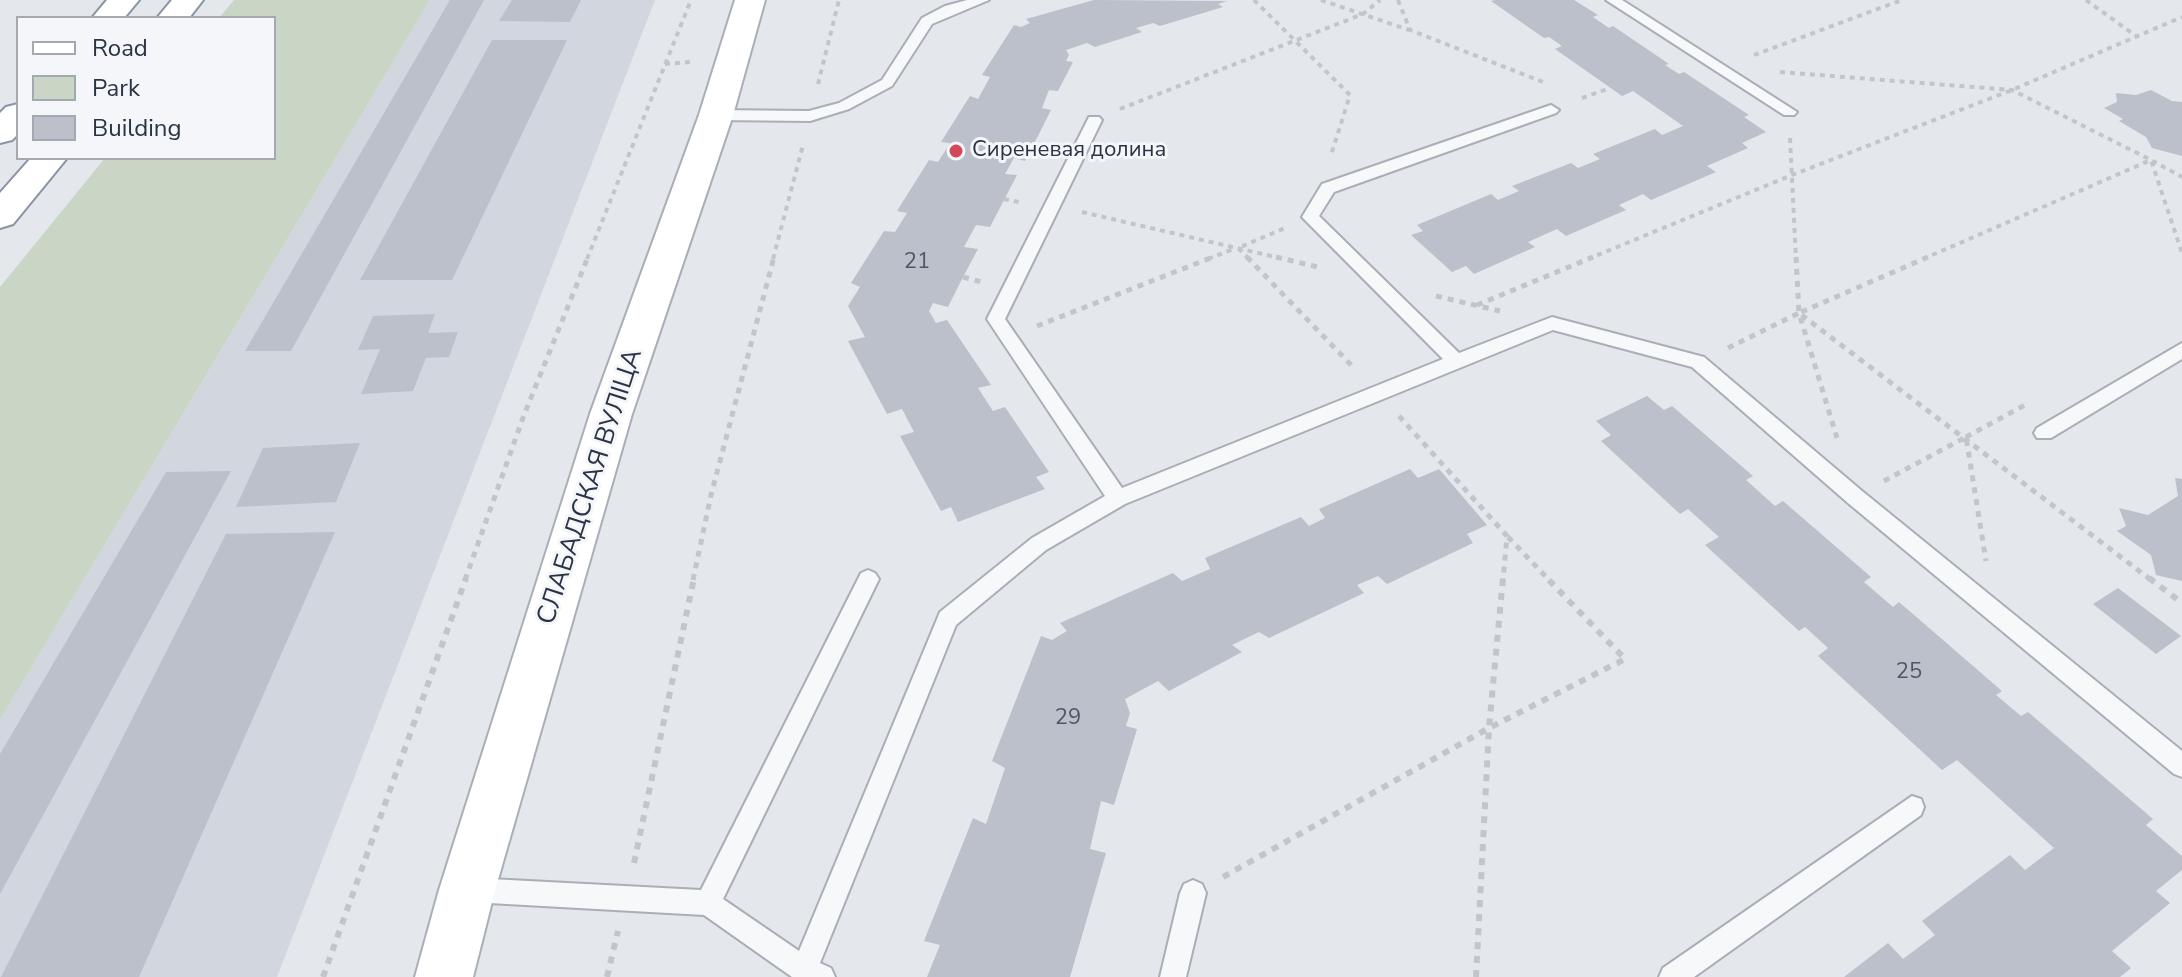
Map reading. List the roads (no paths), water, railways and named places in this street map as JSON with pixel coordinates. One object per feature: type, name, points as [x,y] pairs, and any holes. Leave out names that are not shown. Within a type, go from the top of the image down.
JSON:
[{"type":"main road","points":[[109,16],[124,0]]},
{"type":"main road","points":[[174,16],[188,0]]},
{"type":"main road","name":"СЛАБАДСКАЯ ВУЛІЦА","points":[[444,977],[467,890],[611,414],[716,115],[750,0]]},
{"type":"main road","points":[[0,133],[16,116]]},
{"type":"main road","points":[[0,216],[48,160]]},
{"type":"lane","points":[[716,115],[810,116],[844,106],[887,83],[927,21],[950,9],[982,0]]},
{"type":"lane","points":[[1613,0],[1789,112]]},
{"type":"lane","points":[[1455,360],[1310,217],[1328,188],[1551,110]]},
{"type":"lane","points":[[1094,120],[996,319],[1118,498]]},
{"type":"lane","points":[[467,890],[708,903],[813,974],[948,619],[1039,544],[1118,498],[1552,323],[1698,362],[1855,497],[2182,766]]},
{"type":"lane","points":[[2044,433],[2182,350]]},
{"type":"lane","points":[[708,903],[868,579]]},
{"type":"lane","points":[[1672,977],[1912,807]]},
{"type":"lane","points":[[1173,977],[1193,893]]},
{"type":"place","name":"Сиреневая долина","points":[[956,151]]}]
